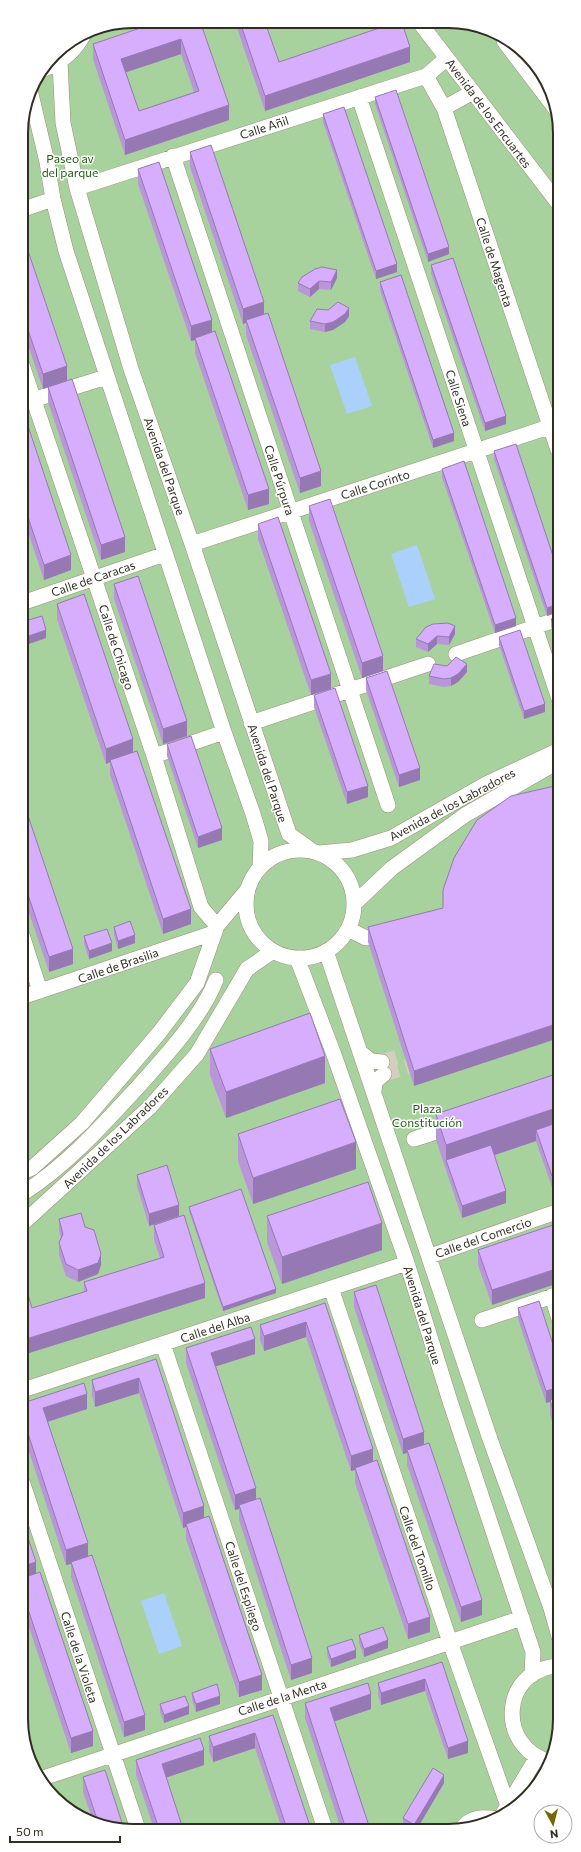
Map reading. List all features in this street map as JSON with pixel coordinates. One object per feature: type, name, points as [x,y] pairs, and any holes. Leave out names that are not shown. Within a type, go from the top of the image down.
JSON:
[{"type":"street","name":"Avenida de los Encuartes","points":[[424,28],[553,196]]},
{"type":"street","points":[[53,65],[60,62],[74,50],[78,44]]},
{"type":"street","points":[[510,48],[546,96]]},
{"type":"street","name":"Calle Añil","points":[[77,188],[172,156],[426,76],[447,58]]},
{"type":"street","name":"Avenida del Parque","points":[[60,62],[64,123],[77,188],[131,369],[192,544],[289,834],[317,852]]},
{"type":"street","name":"Calle de Magenta","points":[[426,76],[444,108],[553,422]]},
{"type":"street","points":[[444,108],[473,92]]},
{"type":"street","name":"Calle Siena","points":[[359,97],[553,681]]},
{"type":"street","points":[[33,103],[47,162],[53,199],[66,251],[106,377],[224,732],[253,814],[261,842],[260,868]]},
{"type":"street","name":"Calle Púrpura","points":[[172,156],[388,805]]},
{"type":"street","points":[[28,208],[53,199]]},
{"type":"street","points":[[33,400],[106,377]]},
{"type":"street","name":"Calle de Chicago","points":[[28,384],[154,756],[201,907],[215,929]]},
{"type":"street","name":"Calle Corinto","points":[[192,544],[553,425]]},
{"type":"street","name":"Calle de Caracas","points":[[28,601],[165,554]]},
{"type":"street","points":[[456,654],[553,621]]},
{"type":"street","points":[[251,723],[428,664]]},
{"type":"street","points":[[154,756],[224,732]]},
{"type":"street","name":"Avenida de los Labradores","points":[[317,852],[352,850],[391,838],[486,784],[553,753]]},
{"type":"street","name":"Avenida de los Labradores","points":[[355,903],[392,868],[465,815],[553,766]]},
{"type":"street","points":[[28,1170],[32,1168],[82,1123],[159,1034],[197,983],[215,929],[248,889],[260,868],[271,858],[285,852],[300,850],[317,852],[330,859],[343,870],[352,886],[355,903],[353,918],[348,929],[338,943],[326,952],[312,957],[297,958],[272,951],[259,939],[250,924],[246,907],[248,889]]},
{"type":"street","name":"Calle de Brasilia","points":[[28,995],[215,929]]},
{"type":"street","points":[[348,929],[366,938]]},
{"type":"street","name":"Avenida de los Labradores","points":[[28,1218],[150,1107],[197,1054],[246,969],[272,951]]},
{"type":"street","name":"Avenida del Parque","points":[[326,952],[430,1256],[490,1439],[553,1599]]},
{"type":"street","points":[[28,954],[40,991]]},
{"type":"street","name":"Avenida del Parque","points":[[297,958],[333,1052],[407,1263],[450,1401],[533,1652],[532,1675]]},
{"type":"street","points":[[28,1190],[61,1166],[102,1126],[170,1050],[211,993],[216,980]]},
{"type":"street","points":[[360,1052],[383,1068],[375,1082],[374,1092]]},
{"type":"street","points":[[414,1139],[465,1122]]},
{"type":"street","name":"Calle del Comercio","points":[[430,1256],[553,1213]]},
{"type":"street","name":"Calle del Alba","points":[[28,1388],[407,1263]]},
{"type":"street","name":"Calle del Tomillo","points":[[331,1288],[504,1807]]},
{"type":"street","points":[[482,1320],[553,1296]]},
{"type":"street","name":"Calle del Espliego","points":[[163,1344],[322,1824]]},
{"type":"street","name":"Calle de la Violeta","points":[[28,1499],[136,1824]]},
{"type":"street","name":"Calle de la Menta","points":[[46,1777],[522,1618]]},
{"type":"street","points":[[545,1760],[537,1757],[520,1742],[514,1729],[512,1714],[517,1692],[532,1675],[544,1669],[553,1667]]},
{"type":"street","points":[[509,1804],[537,1757]]},
{"type":"street","points":[[469,1822],[475,1818],[484,1817]]},
{"type":"green space","points":[[126,28],[448,28],[468,30],[500,42],[522,59],[531,69],[542,87],[551,113],[553,133],[553,1726],[545,1759],[527,1788],[512,1802],[500,1810],[468,1822],[448,1824],[133,1824],[113,1822],[80,1810],[54,1788],[39,1765],[30,1739],[28,1719],[28,126],[32,106],[39,87],[50,69],[64,54],[80,42],[93,36]]},
{"type":"water","points":[[355,357],[372,406],[347,414],[330,365]]},
{"type":"water","points":[[417,545],[435,599],[409,607],[391,554]]},
{"type":"water","points":[[164,1593],[182,1646],[159,1654],[141,1601]]},
{"type":"building","points":[[140,28],[202,28],[229,105],[125,140],[93,44]],"holes":[[[181,39],[199,91],[139,111],[121,59]]]},
{"type":"building","points":[[242,28],[267,28],[279,62],[379,28],[404,28],[410,47],[265,96]]},
{"type":"building","points":[[396,90],[449,247],[428,254],[375,97]]},
{"type":"building","points":[[344,107],[397,264],[376,271],[323,114]]},
{"type":"building","points":[[211,145],[264,302],[243,309],[190,152]]},
{"type":"building","points":[[159,162],[212,320],[191,326],[138,169]]},
{"type":"building","points":[[28,251],[67,366],[43,374],[28,330]]},
{"type":"building","points":[[453,258],[506,416],[485,423],[431,265]]},
{"type":"building","points":[[322,267],[337,270],[331,282],[319,281],[310,289],[298,283],[302,277],[315,269]]},
{"type":"building","points":[[401,275],[454,433],[433,440],[380,282]]},
{"type":"building","points":[[338,302],[349,308],[345,314],[333,322],[325,324],[310,321],[317,309],[328,310]]},
{"type":"building","points":[[268,313],[321,471],[300,478],[246,320]]},
{"type":"building","points":[[215,331],[269,489],[248,495],[195,338]]},
{"type":"building","points":[[72,379],[125,537],[101,545],[48,387]]},
{"type":"building","points":[[28,426],[71,555],[44,565],[28,517]]},
{"type":"building","points":[[516,444],[553,556],[553,606],[547,608],[494,451]]},
{"type":"building","points":[[464,461],[516,618],[495,625],[442,469]]},
{"type":"building","points":[[330,499],[383,656],[362,663],[309,506]]},
{"type":"building","points":[[278,517],[331,674],[311,680],[258,524]]},
{"type":"building","points":[[138,576],[187,721],[163,729],[114,584]]},
{"type":"building","points":[[84,594],[133,739],[106,749],[57,604]]},
{"type":"building","points":[[42,616],[46,630],[28,636],[28,620]]},
{"type":"building","points":[[448,623],[455,626],[449,637],[437,636],[428,644],[416,639],[426,627],[433,624]]},
{"type":"building","points":[[520,630],[545,704],[524,711],[499,637]]},
{"type":"building","points":[[456,657],[467,664],[458,674],[451,678],[444,679],[429,676],[434,664],[447,666]]},
{"type":"building","points":[[387,671],[420,768],[399,775],[366,678]]},
{"type":"building","points":[[335,688],[368,786],[347,792],[314,695]]},
{"type":"building","points":[[191,736],[222,828],[198,837],[167,744]]},
{"type":"building","points":[[137,751],[191,909],[163,919],[110,760]]},
{"type":"building","points":[[553,786],[553,1025],[414,1071],[368,927],[443,908],[443,890],[454,858],[477,820],[511,796]]},
{"type":"building","points":[[28,816],[73,949],[49,957],[28,895]]},
{"type":"building","points":[[130,921],[135,935],[118,941],[114,927]]},
{"type":"building","points":[[107,929],[112,943],[89,951],[84,936]]},
{"type":"building","points":[[310,1013],[325,1056],[226,1092],[210,1049]]},
{"type":"building","points":[[553,1075],[553,1109],[446,1145],[436,1114]]},
{"type":"building","points":[[340,1099],[356,1142],[253,1178],[238,1134]]},
{"type":"building","points":[[553,1124],[552,1176],[536,1130]]},
{"type":"building","points":[[491,1145],[506,1191],[462,1206],[446,1160]]},
{"type":"building","points":[[167,1165],[179,1205],[149,1214],[137,1175]]},
{"type":"building","points":[[368,1182],[382,1223],[282,1257],[267,1216]]},
{"type":"building","points":[[241,1189],[276,1289],[223,1307],[189,1207]]},
{"type":"building","points":[[81,1213],[85,1227],[94,1230],[101,1254],[98,1263],[78,1270],[66,1264],[59,1243],[63,1234],[59,1219]]},
{"type":"building","points":[[184,1215],[205,1283],[28,1338],[28,1295],[32,1308],[87,1291],[84,1282],[164,1257],[154,1225]]},
{"type":"building","points":[[553,1225],[553,1270],[492,1290],[478,1250]]},
{"type":"building","points":[[376,1285],[424,1432],[403,1439],[354,1292]]},
{"type":"building","points":[[539,1301],[553,1344],[553,1389],[546,1391],[518,1308]]},
{"type":"building","points":[[325,1303],[373,1449],[351,1456],[306,1322],[264,1336],[260,1325]]},
{"type":"building","points":[[251,1327],[255,1339],[211,1353],[256,1488],[235,1495],[186,1348]]},
{"type":"building","points":[[156,1359],[204,1506],[183,1513],[139,1378],[95,1392],[92,1380]]},
{"type":"building","points":[[84,1383],[87,1394],[43,1408],[88,1543],[66,1550],[28,1433],[28,1401]]},
{"type":"building","points":[[553,1399],[553,1410],[550,1400]]},
{"type":"building","points":[[429,1443],[482,1600],[461,1607],[407,1450]]},
{"type":"building","points":[[377,1460],[430,1617],[408,1624],[355,1468]]},
{"type":"building","points":[[260,1498],[312,1658],[291,1665],[239,1505]]},
{"type":"building","points":[[209,1516],[262,1675],[239,1682],[186,1524]]},
{"type":"building","points":[[28,1538],[36,1562],[28,1564]]},
{"type":"building","points":[[92,1555],[145,1715],[124,1722],[71,1562]]},
{"type":"building","points":[[40,1572],[93,1731],[71,1738],[28,1609],[28,1576]]},
{"type":"building","points":[[383,1627],[388,1640],[364,1649],[359,1635]]},
{"type":"building","points":[[352,1639],[356,1650],[331,1659],[327,1647]]},
{"type":"building","points":[[442,1662],[468,1741],[448,1748],[425,1679],[381,1693],[378,1683]]},
{"type":"building","points":[[368,1683],[371,1694],[330,1708],[368,1824],[344,1824],[305,1703]]},
{"type":"building","points":[[217,1684],[220,1696],[196,1704],[192,1693]]},
{"type":"building","points":[[185,1696],[189,1706],[164,1715],[160,1704]]},
{"type":"building","points":[[273,1715],[309,1824],[285,1824],[255,1733],[213,1747],[209,1736]]},
{"type":"building","points":[[200,1738],[204,1750],[162,1764],[181,1824],[157,1824],[136,1760]]},
{"type":"building","points":[[433,1768],[444,1775],[415,1824],[403,1818]]},
{"type":"building","points":[[105,1770],[122,1823],[96,1817],[83,1777]]},
{"type":"tunnel","points":[[382,1062],[404,1055]]},
{"type":"tunnel","points":[[384,1074],[408,1067]]},
{"type":"park label","name":"Paseo av del parque","points":[[70,165]]},
{"type":"park label","name":"Plaza Constitución","points":[[427,1115]]}]
